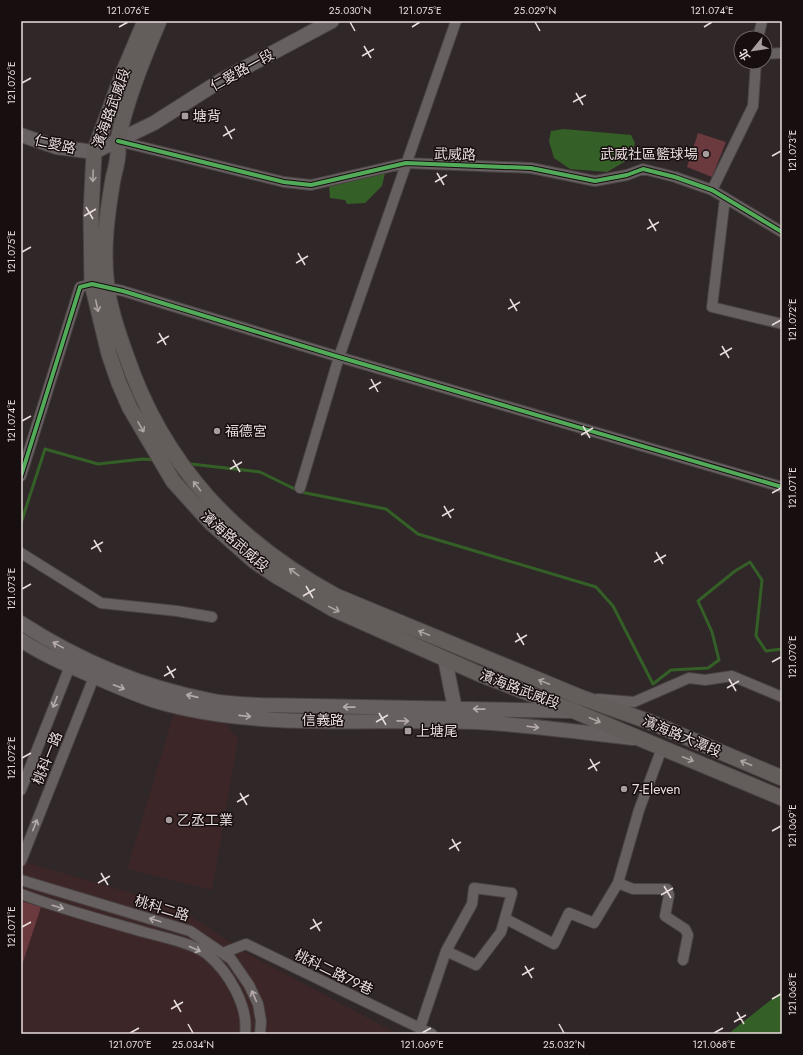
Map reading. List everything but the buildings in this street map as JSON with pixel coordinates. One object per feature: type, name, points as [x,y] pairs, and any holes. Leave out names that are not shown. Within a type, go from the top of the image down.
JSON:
[{"type":"main road","name":"濱海路武威段","points":[[145,21],[123,73],[94,152],[91,221],[109,354],[130,408],[158,456],[174,481],[211,523],[254,560],[278,577],[334,610],[445,659],[577,704]]},
{"type":"main road","name":"濱海路武威段","points":[[159,21],[135,78],[118,141],[118,153],[107,217],[100,285],[129,365],[156,426],[198,488],[242,533],[303,579],[336,596],[577,704],[639,739]]},
{"type":"main road","name":"仁愛路一段","points":[[154,123],[220,81],[332,21]]},
{"type":"main road","name":"仁愛路","points":[[21,135],[56,147],[94,152],[154,123]]},
{"type":"main road","name":"信義路","points":[[21,622],[73,660]]},
{"type":"main road","name":"信義路","points":[[21,640],[73,660],[155,701],[184,708],[244,716],[308,721],[476,722],[639,739]]},
{"type":"main road","points":[[445,659],[455,709]]},
{"type":"main road","name":"信義路","points":[[97,671],[159,689],[211,701],[260,705],[455,709],[577,704]]},
{"type":"main road","points":[[570,731],[577,704]]},
{"type":"main road","name":"濱海路大潭段","points":[[577,704],[650,722],[782,778]]},
{"type":"main road","name":"濱海路大潭段","points":[[639,739],[782,798]]},
{"type":"street","points":[[300,488],[339,357],[456,21]]},
{"type":"street","points":[[712,190],[754,106],[756,70]]},
{"type":"street","name":"武威路","points":[[118,141],[284,182],[311,185],[406,163],[531,168],[595,181],[627,175],[643,169],[676,177],[712,190],[782,232]]},
{"type":"street","points":[[725,198],[712,307],[782,324]]},
{"type":"street","points":[[21,476],[80,287],[100,285],[782,487]]},
{"type":"street","points":[[21,553],[102,603],[117,606],[177,611],[212,617]]},
{"type":"street","name":"桃科一路","points":[[21,790],[73,660]]},
{"type":"street","name":"桃科一路","points":[[21,861],[97,671]]},
{"type":"street","points":[[577,704],[634,702],[689,678],[704,680],[732,676],[782,697]]},
{"type":"street","points":[[506,919],[554,944],[569,913],[594,923],[618,883],[639,810],[662,748]]},
{"type":"street","name":"桃科二路","points":[[21,880],[190,931],[231,959],[249,985],[258,1004],[261,1021],[260,1034]]},
{"type":"street","points":[[618,883],[632,889],[667,889],[669,895],[665,916],[685,929],[688,935],[683,960]]},
{"type":"street","points":[[420,1028],[446,951],[472,904],[474,888],[512,893],[506,919],[501,932],[476,965],[446,951]]},
{"type":"street","name":"桃科二路","points":[[21,894],[55,906],[184,944],[206,954],[223,971],[237,995],[247,1023],[245,1034]]},
{"type":"street","name":"桃科二路79巷","points":[[223,953],[246,944],[432,1034]]},
{"type":"shaded area","points":[[564,129],[631,135],[635,143],[631,158],[607,172],[570,169],[554,158],[549,141],[551,131]]},
{"type":"shaded area","name":"武威社區籃球場","points":[[698,133],[726,142],[712,177],[687,167]]},
{"type":"shaded area","points":[[385,173],[382,186],[365,203],[347,204],[345,200],[330,198],[329,185]]},
{"type":"shaded area","points":[[174,713],[226,724],[238,739],[212,890],[127,869]]},
{"type":"shaded area","points":[[21,861],[176,906],[250,955],[394,1032],[393,1034],[21,1034]]},
{"type":"shaded area","points":[[21,901],[41,907],[21,968]]},
{"type":"shaded area","points":[[782,991],[782,1034],[728,1034]]},
{"type":"waterway","points":[[21,523],[45,449],[98,464],[143,459],[155,460]]},
{"type":"waterway","points":[[191,464],[260,472],[301,492],[386,509],[418,534],[596,587],[613,606],[653,684],[671,670],[708,668],[719,660],[712,632],[698,601],[735,571],[750,562],[762,580],[756,636],[766,651],[782,649]]},
{"type":"cycle path","points":[[118,141],[284,182],[311,185],[406,163],[531,168],[595,181],[627,175],[643,169],[675,177],[712,190],[782,232]]},
{"type":"cycle path","points":[[21,476],[80,287],[92,284],[123,291],[339,357],[782,487]]},
{"type":"place","name":"塘背","points":[[185,116]]},
{"type":"place","name":"武威社區籃球場","points":[[706,154]]},
{"type":"place","name":"福德宮","points":[[217,431]]},
{"type":"place","name":"上塘尾","points":[[408,731]]},
{"type":"place","name":"7-Eleven","points":[[624,789]]},
{"type":"place","name":"乙丞工業","points":[[169,820]]}]
